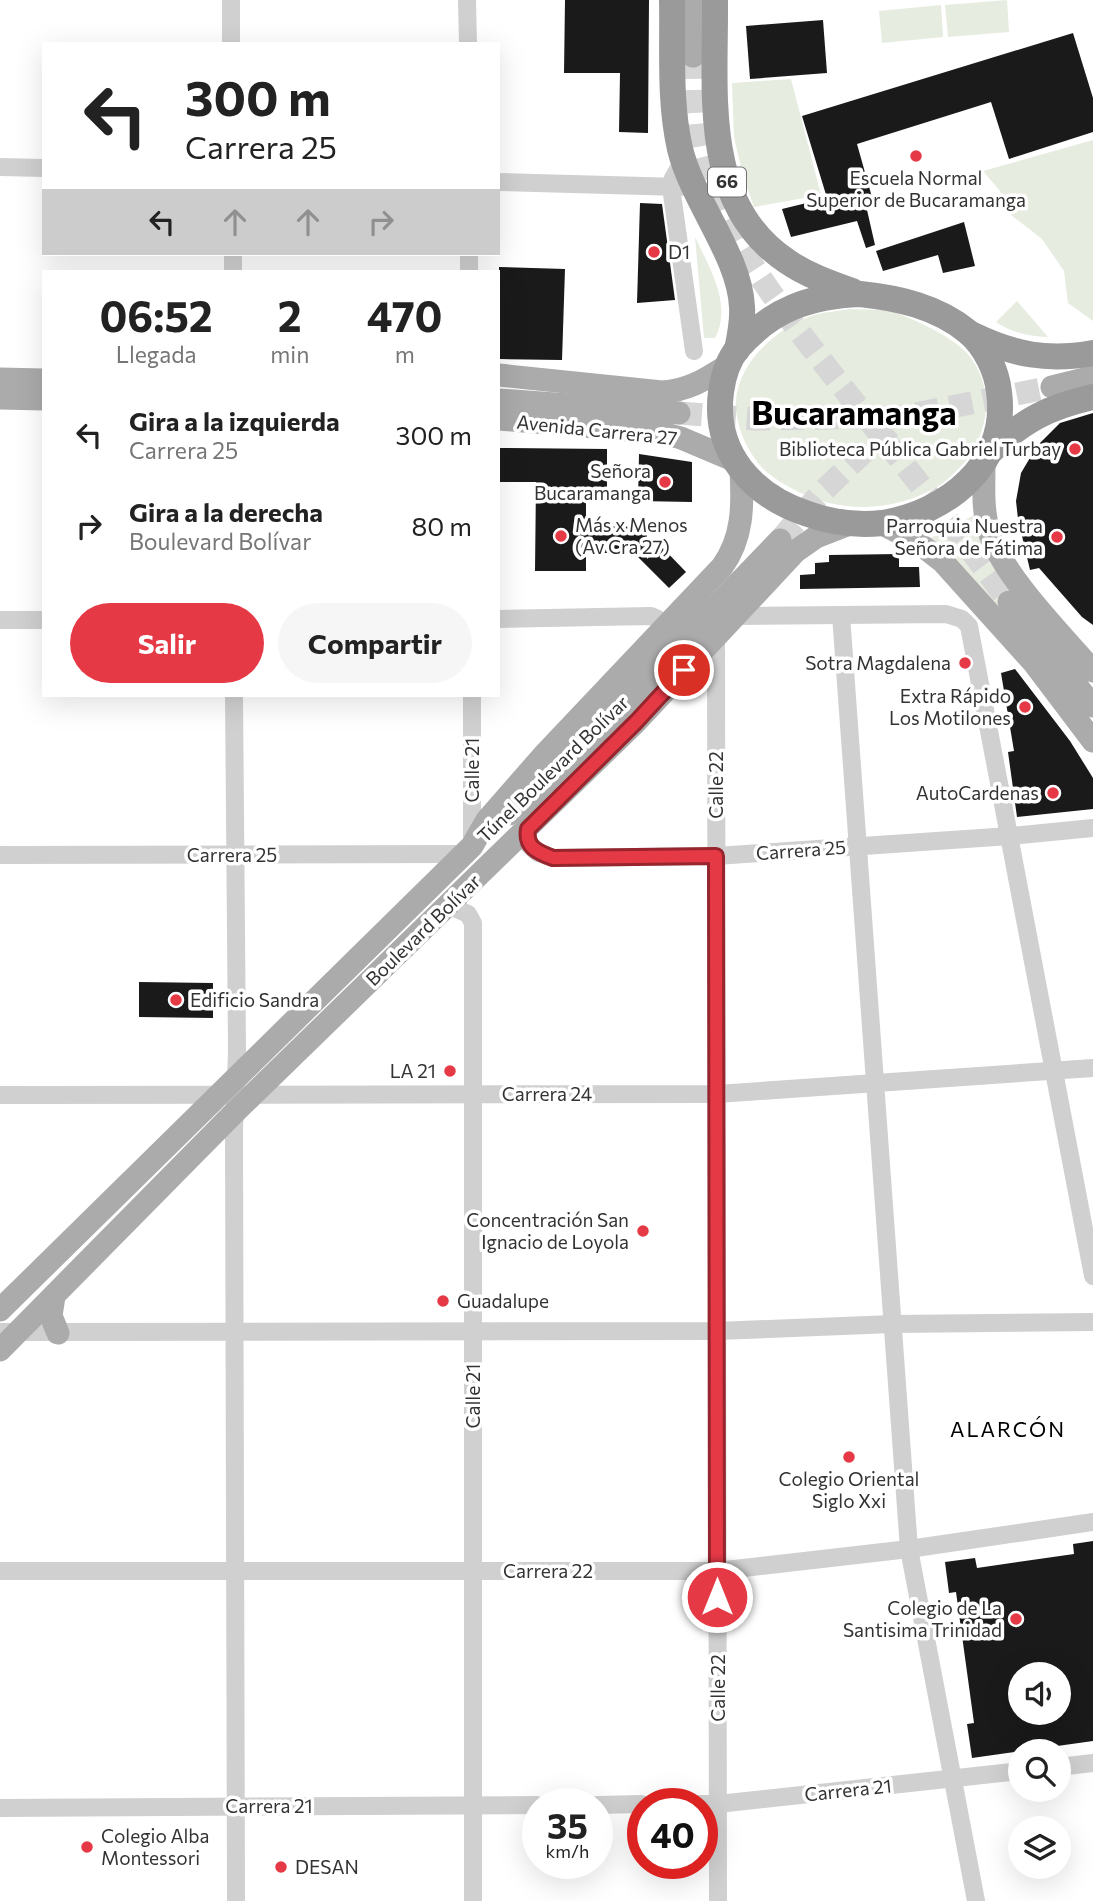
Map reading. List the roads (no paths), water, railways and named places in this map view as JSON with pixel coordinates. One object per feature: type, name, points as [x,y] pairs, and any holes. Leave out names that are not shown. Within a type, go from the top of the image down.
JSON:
[{"type":"highway","name":"66","points":[[672,0],[673,86],[683,161],[682,187],[729,260],[739,286],[743,309],[733,357]]},
{"type":"highway","name":"66","points":[[715,0],[718,147],[733,200],[757,237],[788,263],[829,283],[860,294]]},
{"type":"highway","points":[[1093,353],[1061,358],[1043,357],[1004,348],[971,334],[944,315],[915,304],[860,294],[824,297],[791,307],[772,318],[733,357],[722,382],[720,417],[724,439],[737,465],[754,483],[793,509],[825,520],[880,523],[909,517],[943,502],[966,485],[987,458],[1018,427],[1045,410],[1093,397]]},
{"type":"highway","points":[[971,334],[990,360],[998,381],[1001,405],[999,429],[987,458]]},
{"type":"main road","points":[[693,0],[693,56]]},
{"type":"main road","points":[[500,375],[662,392],[688,389],[733,357]]},
{"type":"main road","points":[[1052,387],[1093,377]]},
{"type":"main road","points":[[0,379],[42,380]]},
{"type":"main road","points":[[0,398],[42,399]]},
{"type":"main road","points":[[500,400],[679,413]]},
{"type":"main road","name":"Avenida Carrera 27","points":[[500,419],[662,433],[681,438],[737,465]]},
{"type":"main road","points":[[987,458],[985,516],[997,552],[1015,578],[1093,671]]},
{"type":"main road","name":"Boulevard Bolívar","points":[[0,1350],[9,1331],[54,1296],[235,1095],[468,850],[487,820],[526,775],[722,567],[734,548],[741,526],[737,465]]},
{"type":"main road","name":"Boulevard Bolívar","points":[[0,1311],[235,1095],[448,905],[528,829],[636,722],[803,545],[833,529],[852,523]]},
{"type":"main road","points":[[880,523],[916,541],[943,562],[1034,663],[1093,741]]},
{"type":"main road","name":"Túnel Boulevard Bolívar","points":[[468,850],[575,753],[780,540]]},
{"type":"main road","points":[[1009,603],[1093,706]]},
{"type":"main road","points":[[54,1296],[51,1316],[58,1333]]},
{"type":"street","points":[[231,0],[231,42]]},
{"type":"street","points":[[467,0],[468,42]]},
{"type":"street","points":[[0,167],[42,169]]},
{"type":"street","points":[[500,181],[682,187],[694,351]]},
{"type":"street","points":[[734,616],[946,614],[962,619],[969,626],[1093,1276]]},
{"type":"street","points":[[841,615],[909,1549],[976,1901]]},
{"type":"street","points":[[500,619],[651,616],[658,618],[665,628]]},
{"type":"street","points":[[0,620],[42,620]]},
{"type":"street","name":"Calle 22","points":[[716,636],[718,1788]]},
{"type":"street","points":[[234,697],[236,1901]]},
{"type":"street","name":"Calle 21","points":[[468,850],[472,697]]},
{"type":"street","name":"Carrera 25","points":[[528,829],[528,844],[538,853],[553,858],[716,856],[1093,828]]},
{"type":"street","name":"Carrera 25","points":[[0,855],[235,855],[468,850]]},
{"type":"street","name":"Calle 21","points":[[448,905],[468,914],[473,923],[473,1901]]},
{"type":"street","name":"Carrera 24","points":[[0,1095],[717,1094],[1093,1068]]},
{"type":"street","points":[[9,1331],[717,1331],[892,1324],[1093,1322]]},
{"type":"street","name":"Carrera 22","points":[[0,1571],[717,1571],[909,1549],[1093,1522]]},
{"type":"street","points":[[1071,1766],[1093,1763]]},
{"type":"street","name":"Carrera 21","points":[[718,1804],[1008,1772]]},
{"type":"street","name":"Carrera 21","points":[[0,1808],[522,1805]]},
{"type":"street","name":"Calle 22","points":[[718,1879],[718,1901]]},
{"type":"tunnel","points":[[693,56],[695,117],[702,163],[733,232],[802,335],[1009,602]]},
{"type":"tunnel","points":[[679,413],[757,419],[900,417],[1052,387]]},
{"type":"tunnel","points":[[780,540],[820,494],[890,427]]},
{"type":"place","name":"Escuela Normal Superior de Bucaramanga","points":[[916,156]]},
{"type":"place","name":"D1","points":[[654,252]]},
{"type":"place","name":"Biblioteca Pública Gabriel Turbay","points":[[1075,449]]},
{"type":"place","name":"Señora Bucaramanga","points":[[665,482]]},
{"type":"place","name":"Más x Menos (Av Cra 27)","points":[[561,536]]},
{"type":"place","name":"Parroquia Nuestra Señora de Fátima","points":[[1057,537]]},
{"type":"place","name":"Sotra Magdalena","points":[[965,663]]},
{"type":"place","name":"Extra Rápido Los Motilones","points":[[1025,707]]},
{"type":"place","name":"AutoCardenas","points":[[1053,793]]},
{"type":"place","name":"Edificio Sandra","points":[[176,1000]]},
{"type":"place","name":"LA 21","points":[[450,1071]]},
{"type":"place","name":"Concentración San Ignacio de Loyola","points":[[643,1231]]},
{"type":"place","name":"Guadalupe","points":[[443,1301]]},
{"type":"place","name":"Colegio Oriental Siglo Xxi","points":[[849,1457]]},
{"type":"place","name":"Colegio de La Santisima Trinidad","points":[[1016,1619]]},
{"type":"place","name":"Colegio Alba Montessori","points":[[87,1847]]},
{"type":"place","name":"DESAN","points":[[281,1867]]},
{"type":"district","name":"Bucaramanga","points":[[854,413]]},
{"type":"district","name":"ALARCÓN","points":[[1008,1430]]}]
